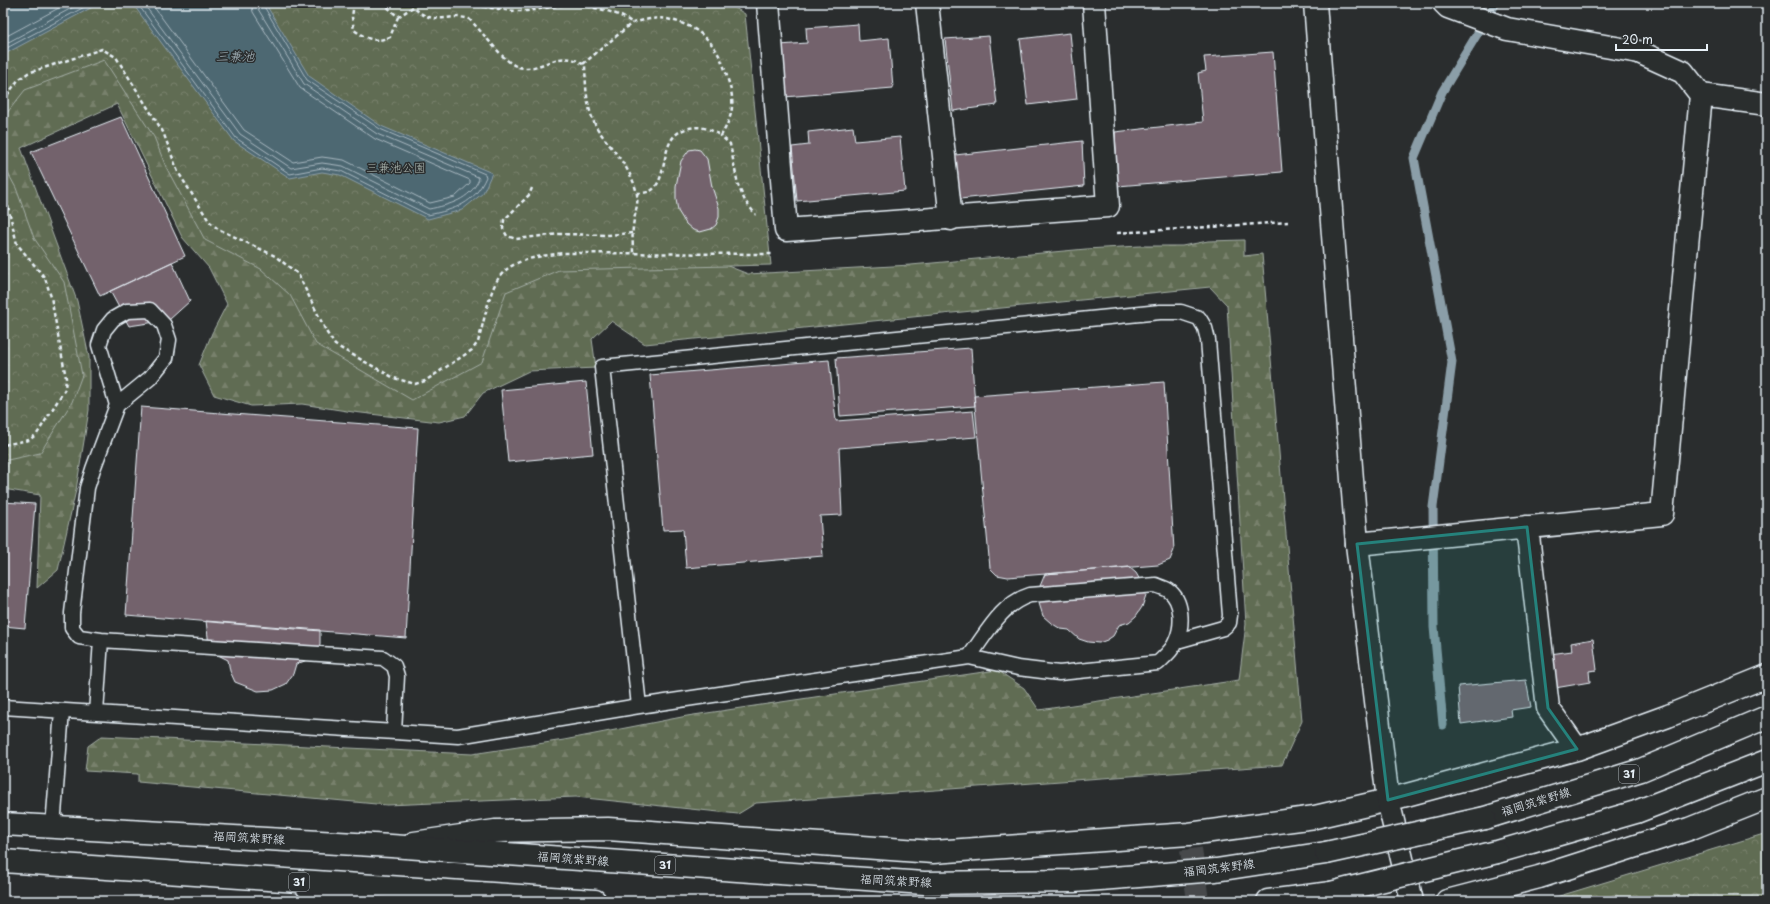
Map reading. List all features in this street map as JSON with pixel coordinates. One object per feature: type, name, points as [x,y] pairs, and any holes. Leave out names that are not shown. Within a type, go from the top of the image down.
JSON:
[{"type":"street","points":[[768,3],[786,230],[952,219],[1108,206],[1094,3]]},
{"type":"street","points":[[927,3],[952,219]]},
{"type":"street","points":[[1315,3],[1357,544],[1388,800],[1412,901]]},
{"type":"street","points":[[1357,544],[1662,514],[1701,95],[1683,72],[1639,52],[1507,29],[1446,5]]},
{"type":"street","points":[[1701,95],[1767,104]]},
{"type":"street","points":[[1527,527],[1548,708],[1577,748]]},
{"type":"street","points":[[392,846],[495,831],[608,829],[934,852],[1190,841],[1316,817],[1388,800],[1577,748],[1668,716],[1767,676]]},
{"type":"street","name":"福岡筑紫野線","points":[[3,824],[392,846],[924,883],[1074,881],[1216,870],[1326,853],[1485,818],[1641,770],[1767,717]]},
{"type":"street","points":[[1268,901],[1331,893],[1497,852],[1636,812],[1767,761]]},
{"type":"street","points":[[1447,901],[1539,877],[1637,846],[1689,829],[1767,798]]},
{"type":"street","name":"31","points":[[3,861],[595,901]]},
{"type":"street","points":[[284,881],[360,901]]},
{"type":"lane","points":[[117,405],[99,345],[104,330],[113,319],[128,311],[150,310],[164,324],[169,340],[166,358],[150,378],[117,405],[87,488],[72,613],[72,628],[79,637],[101,640],[383,658],[394,666],[397,676],[394,732]]},
{"type":"lane","points":[[639,706],[602,367],[1160,312],[1181,312],[1199,318],[1205,328],[1208,340],[1230,615],[1229,623],[1223,628],[1176,641]]},
{"type":"lane","points":[[3,707],[458,736],[639,706],[969,657],[1018,668],[1058,673],[1158,662],[1168,653],[1176,641],[1181,622],[1178,602],[1168,590],[1156,585],[1030,595],[1017,599],[1004,609],[969,657]]},
{"type":"lane","points":[[96,713],[101,640]]},
{"type":"lane","points":[[53,827],[62,711]]},
{"type":"path","points":[[354,3],[352,17],[354,30],[367,39],[380,41],[390,37],[398,17],[413,7],[428,18],[469,18],[504,57],[514,65],[523,68],[539,66],[562,58],[574,59],[583,64],[585,66],[587,99],[592,116],[598,130],[632,177],[637,193],[638,207],[633,233],[633,254]]},
{"type":"path","points":[[383,3],[398,17]]},
{"type":"path","points":[[479,3],[479,6],[521,11],[536,11],[565,5],[586,7],[614,13],[626,18],[632,23]]},
{"type":"path","points":[[583,64],[632,23],[650,19],[670,19],[688,26],[704,35],[716,49],[726,70],[731,92],[732,107],[729,120],[721,136]]},
{"type":"path","points":[[3,101],[18,80],[28,73],[102,49],[116,56],[163,132],[178,172],[209,221],[218,229],[275,256],[298,274],[327,333],[335,345],[394,378],[416,384],[425,381],[472,350],[478,342],[496,279],[514,263],[540,256],[564,253],[777,254]]},
{"type":"path","points":[[637,193],[646,193],[653,189],[659,180],[670,142],[678,131],[695,126],[709,128],[730,144],[738,185],[745,201],[756,215],[764,218],[785,217]]},
{"type":"path","points":[[3,186],[17,244],[45,278],[49,291],[66,378],[64,389],[37,434],[29,440],[3,445]]},
{"type":"path","points":[[532,188],[529,195],[504,220],[503,229],[507,236],[516,239],[559,234],[607,235],[633,233]]},
{"type":"path","points":[[1112,233],[1288,222]]},
{"type":"highlighted area","points":[[1527,527],[1548,708],[1577,749],[1388,800],[1357,544]]},
{"type":"green space","name":"三兼池公園","points":[[3,3],[727,3],[745,14],[771,265],[559,270],[506,292],[482,362],[412,400],[316,344],[290,295],[261,269],[205,240],[166,167],[154,137],[104,60],[25,90],[3,118]]},
{"type":"green space","points":[[40,18],[487,268],[677,246],[748,274],[911,265],[1086,249],[1140,246],[1182,246],[1208,241],[1244,240],[1244,256],[1262,254],[1302,721],[1282,765],[756,803],[738,814],[576,797],[387,805],[138,782],[138,774],[85,771],[88,746],[102,736],[472,754],[564,740],[687,716],[997,670],[1024,688],[1039,710],[1239,680],[1246,624],[1227,305],[1210,287],[645,344],[611,321],[592,339],[596,368],[529,371],[483,393],[465,416],[439,422],[353,412],[302,404],[251,406],[214,395],[199,365],[212,333],[227,304],[209,268],[182,237],[117,104],[21,148],[77,301],[89,357],[89,410],[76,490],[58,570],[37,588],[40,495],[3,489],[3,40]]},
{"type":"green space","points":[[3,164],[16,188],[34,238],[64,282],[82,375],[72,402],[40,453],[3,461]]},
{"type":"green space","points":[[1767,833],[1767,901],[1543,901]]},
{"type":"water","points":[[3,3],[100,3],[3,55]]},
{"type":"water","name":"三兼池","points":[[132,3],[265,3],[309,76],[381,126],[492,173],[483,193],[462,210],[428,219],[340,175],[322,172],[290,178],[234,141]]},
{"type":"building","points":[[858,24],[859,41],[889,38],[893,88],[784,97],[780,45],[807,43],[806,28]]},
{"type":"building","points":[[1070,33],[1077,99],[1028,105],[1020,39]]},
{"type":"building","points":[[989,36],[997,105],[953,111],[945,39]]},
{"type":"building","points":[[1273,52],[1282,172],[1118,186],[1115,132],[1203,122],[1198,73],[1206,71],[1204,57]]},
{"type":"building","points":[[121,117],[185,256],[100,296],[31,152]]},
{"type":"building","points":[[853,127],[855,141],[900,137],[905,191],[797,201],[792,147],[809,145],[808,132]]},
{"type":"building","points":[[1082,141],[1084,186],[960,199],[955,155]]},
{"type":"building","points":[[689,150],[700,150],[707,159],[712,187],[719,208],[719,217],[716,225],[711,229],[700,232],[693,230],[686,224],[678,211],[676,199],[676,186],[681,161]]},
{"type":"building","points":[[172,262],[190,301],[169,320],[129,326],[110,291]]},
{"type":"building","points":[[971,348],[975,406],[840,416],[836,358]]},
{"type":"building","points":[[829,360],[836,421],[973,411],[976,437],[839,448],[842,515],[820,516],[823,556],[686,568],[683,529],[663,530],[650,375]]},
{"type":"building","points":[[586,382],[593,454],[508,462],[501,390]]},
{"type":"building","points":[[1164,382],[1174,550],[1170,560],[1158,565],[1008,577],[997,575],[990,568],[974,396]]},
{"type":"building","points":[[141,407],[418,428],[406,638],[126,615]]},
{"type":"building","points":[[3,502],[35,504],[25,628],[3,626]]},
{"type":"building","points":[[1129,567],[1136,573],[1144,587],[1146,595],[1142,607],[1136,616],[1129,622],[1119,625],[1113,636],[1107,640],[1099,643],[1079,639],[1069,630],[1061,629],[1043,616],[1038,600],[1038,591],[1045,574]]},
{"type":"building","points":[[206,621],[320,630],[320,644],[316,654],[308,660],[296,664],[293,674],[286,684],[273,690],[258,691],[235,682],[230,671],[228,660],[216,654],[209,645]]},
{"type":"building","points":[[1593,639],[1597,670],[1589,671],[1590,682],[1555,688],[1550,654],[1572,651],[1571,643]]},
{"type":"building","points":[[1526,680],[1531,707],[1511,710],[1512,717],[1461,724],[1458,686]]},
{"type":"waterway","points":[[1443,725],[1434,627],[1433,507],[1452,362],[1414,158],[1442,92],[1496,3]]},
{"type":"tunnel","points":[[1191,849],[1198,901]]}]
